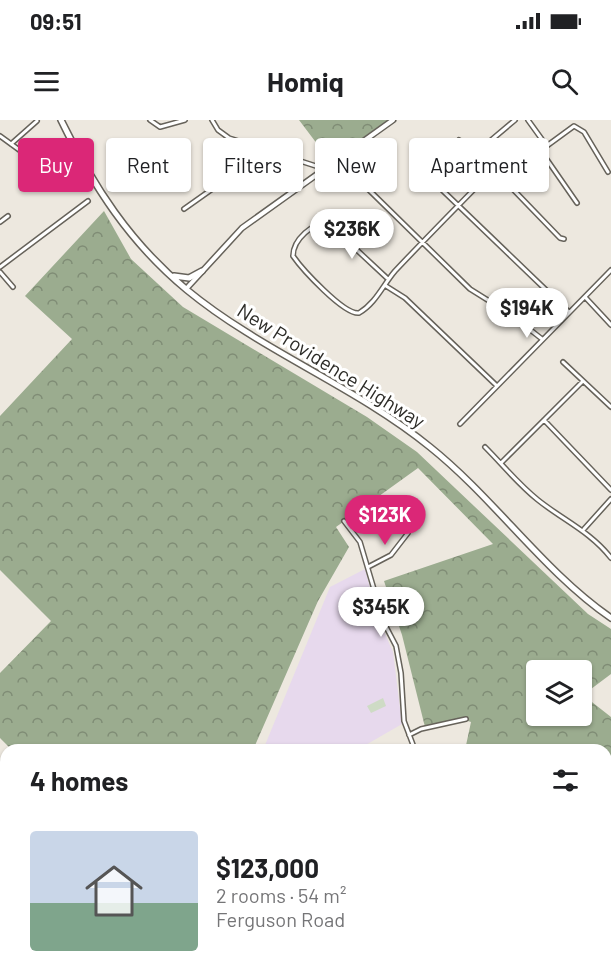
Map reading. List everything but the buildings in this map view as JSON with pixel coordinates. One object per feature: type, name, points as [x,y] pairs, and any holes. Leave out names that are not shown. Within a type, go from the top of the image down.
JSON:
[{"type":"highway","name":"New Providence Highway","points":[[61,120],[112,212],[169,274],[224,316],[377,408],[419,438],[454,468],[560,573],[611,618]]},
{"type":"highway","points":[[169,274],[189,278],[201,271]]},
{"type":"street","points":[[150,120],[160,127],[185,120]]},
{"type":"street","points":[[212,120],[218,130],[229,138]]},
{"type":"street","points":[[368,138],[393,120]]},
{"type":"street","points":[[494,138],[515,120]]},
{"type":"street","points":[[528,120],[541,138]]},
{"type":"street","points":[[10,144],[37,121]]},
{"type":"street","points":[[549,145],[574,126],[580,127],[608,172]]},
{"type":"street","points":[[0,136],[18,149]]},
{"type":"street","points":[[549,163],[577,203]]},
{"type":"street","points":[[186,289],[242,228],[315,176]]},
{"type":"street","points":[[184,209],[208,192]]},
{"type":"street","points":[[369,192],[470,289],[517,318],[542,339]]},
{"type":"street","points":[[444,192],[569,312]]},
{"type":"street","points":[[388,279],[335,228],[324,223],[310,229],[293,249],[293,256],[301,267],[346,309],[355,314],[362,312],[386,286],[388,279],[472,192]]},
{"type":"street","points":[[516,192],[560,238],[564,239]]},
{"type":"street","points":[[0,267],[88,201]]},
{"type":"street","points":[[0,222],[8,216]]},
{"type":"street","points":[[460,424],[611,270]]},
{"type":"street","points":[[0,272],[13,287]]},
{"type":"street","points":[[386,286],[405,298],[496,386]]},
{"type":"street","points":[[585,297],[611,325]]},
{"type":"street","points":[[563,362],[611,407]]},
{"type":"street","points":[[501,463],[582,382]]},
{"type":"street","points":[[544,420],[611,489]]},
{"type":"street","points":[[485,447],[519,484],[540,502],[583,529],[611,558]]},
{"type":"street","points":[[583,529],[611,499]]},
{"type":"street","points":[[344,521],[360,542],[384,623],[396,646],[401,673],[404,721],[413,744]]},
{"type":"street","points":[[368,567],[391,555],[408,533]]},
{"type":"street","points":[[409,735],[421,729],[466,719]]},
{"type":"shaded area","points":[[365,569],[378,618],[393,652],[402,724],[367,744],[265,744],[330,587]]},
{"type":"green space","points":[[299,120],[388,120],[363,138],[315,138],[315,141]]},
{"type":"green space","points":[[104,211],[131,259],[183,307],[367,417],[417,452],[588,614],[611,629],[611,674],[592,688],[592,660],[526,660],[526,726],[592,726],[592,702],[611,717],[611,744],[466,744],[471,722],[465,720],[425,727],[402,635],[384,581],[493,544],[418,468],[336,527],[349,547],[318,601],[256,744],[6,744],[0,738],[0,673],[51,621],[0,570],[0,416],[72,339],[25,296]]},
{"type":"green space","points":[[383,698],[386,706],[371,713],[367,706]]}]
